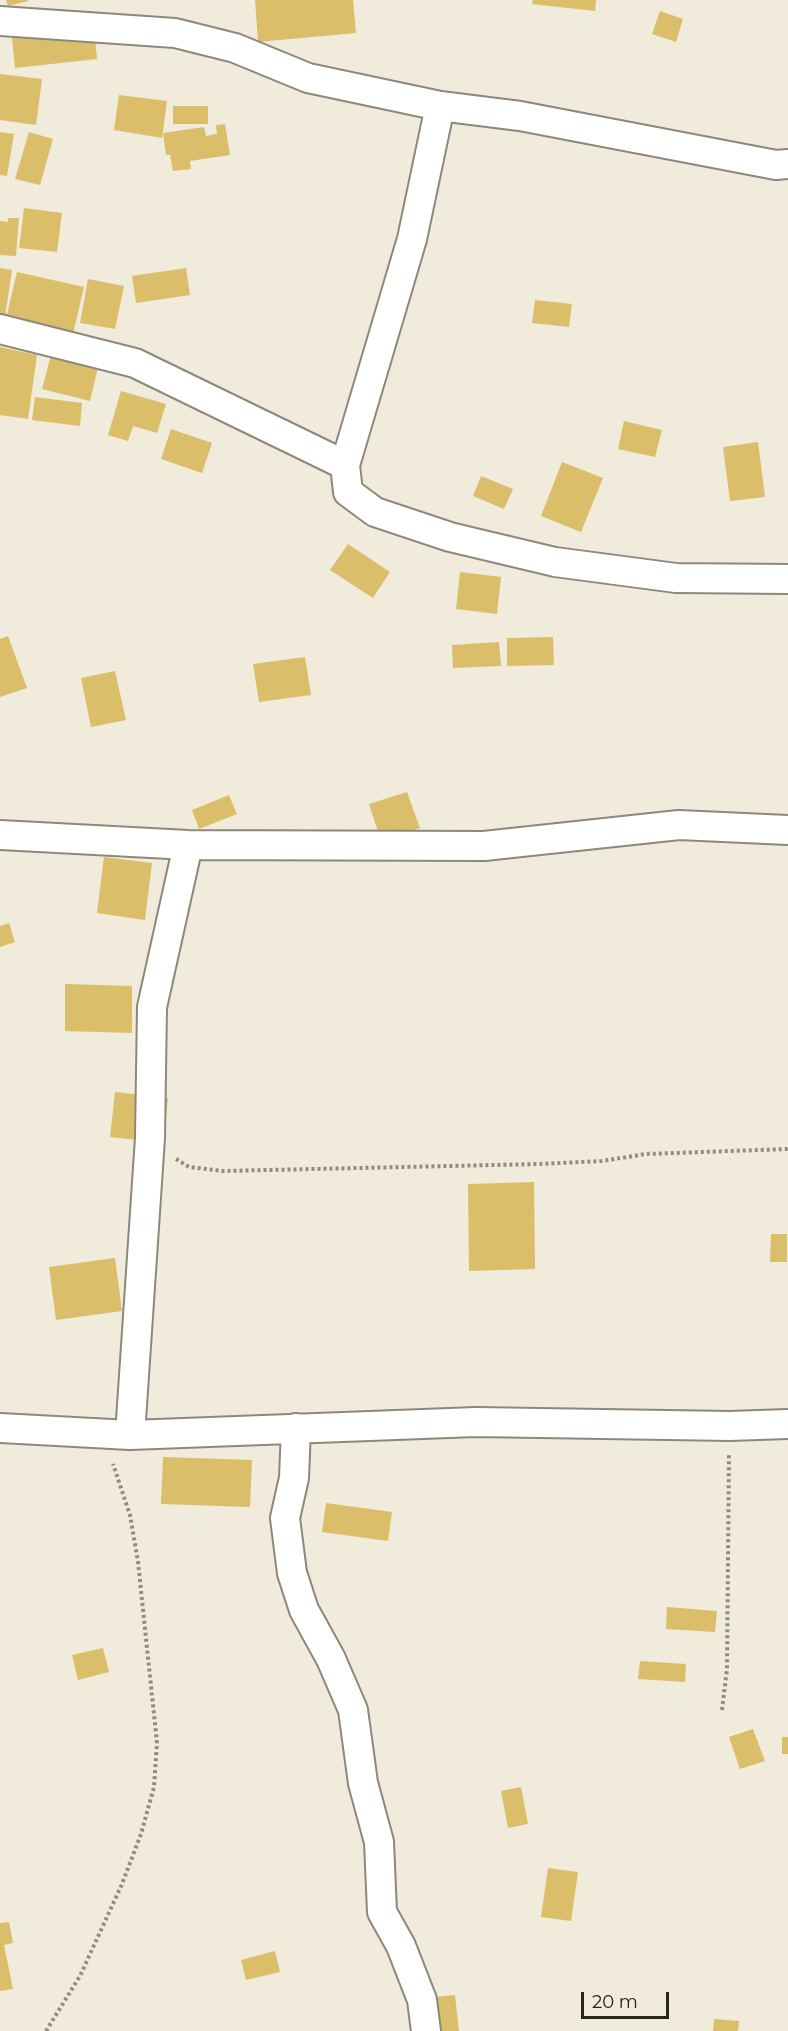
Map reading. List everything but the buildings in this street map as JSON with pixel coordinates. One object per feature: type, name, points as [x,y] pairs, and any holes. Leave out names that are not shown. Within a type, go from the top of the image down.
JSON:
[{"type":"street","points":[[0,21],[176,33],[235,48],[308,78],[440,106],[520,116],[776,165],[788,164]]},
{"type":"street","points":[[440,106],[406,262],[345,465],[348,492],[375,512],[450,537],[555,562],[665,577],[746,581],[788,579]]},
{"type":"street","points":[[0,329],[135,363],[345,465]]},
{"type":"street","points":[[0,835],[188,845],[484,846],[679,825],[788,830]]},
{"type":"street","points":[[117,1435],[150,1138],[152,1007],[188,845]]},
{"type":"street","points":[[0,1428],[117,1435],[476,1422],[730,1426],[788,1424]]},
{"type":"street","points":[[296,1428],[294,1478],[285,1518],[292,1573],[304,1610],[331,1659],[353,1710],[363,1784],[379,1842],[382,1912],[401,1946],[422,2000],[426,2031]]},
{"type":"path","points":[[150,1138],[166,1153],[189,1167],[223,1171],[539,1164],[602,1161],[646,1154],[788,1149]]},
{"type":"path","points":[[722,1710],[727,1669],[730,1426]]},
{"type":"path","points":[[46,2031],[80,1976],[122,1884],[141,1834],[154,1787],[157,1743],[138,1562],[117,1435]]}]
